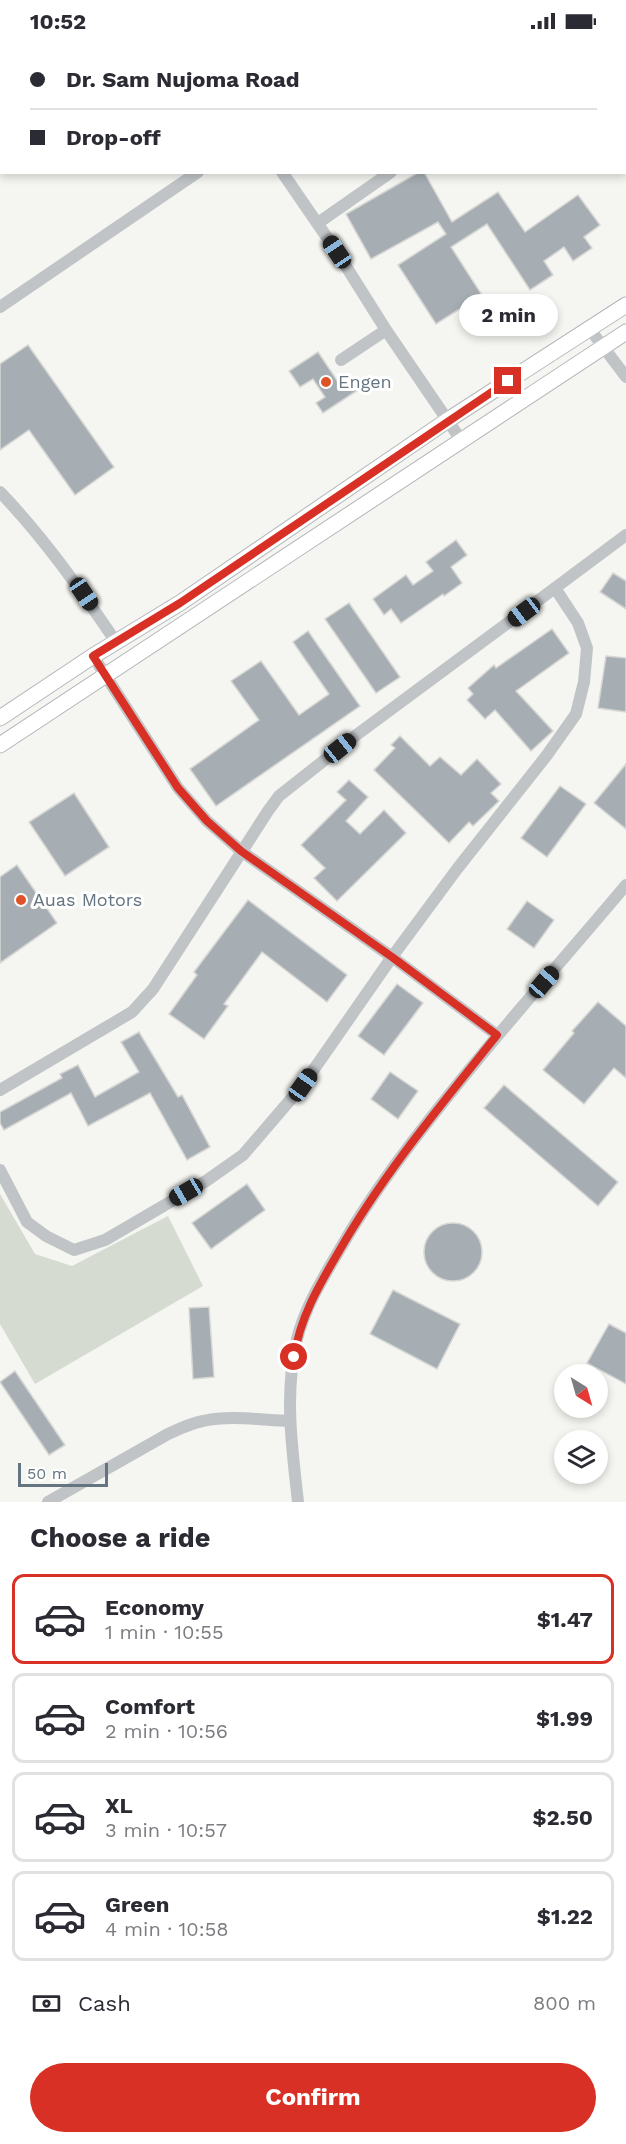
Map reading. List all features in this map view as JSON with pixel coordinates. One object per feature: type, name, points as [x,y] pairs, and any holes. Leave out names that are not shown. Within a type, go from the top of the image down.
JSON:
[{"type":"main road","points":[[0,718],[93,656],[180,603],[448,420],[626,305]]},
{"type":"main road","points":[[0,745],[626,332]]},
{"type":"street","points":[[0,307],[195,174]]},
{"type":"street","points":[[283,174],[461,440]]},
{"type":"street","points":[[318,223],[388,174]]},
{"type":"street","points":[[589,328],[626,377]]},
{"type":"street","points":[[341,360],[386,330]]},
{"type":"street","points":[[0,492],[36,532],[84,594],[116,642]]},
{"type":"street","points":[[0,1090],[132,1012],[153,989],[272,804],[288,789],[355,736],[626,535]]},
{"type":"street","points":[[0,1170],[27,1222],[46,1236],[74,1250],[105,1240],[206,1180],[243,1155],[303,1085],[392,957],[576,714],[584,682],[587,648],[578,623],[555,588]]},
{"type":"street","points":[[93,656],[178,788],[207,821],[241,851],[392,957],[497,1035]]},
{"type":"street","points":[[298,1502],[289,1421],[292,1367],[297,1338],[309,1303],[353,1226],[406,1148],[497,1035],[626,886]]},
{"type":"street","points":[[48,1502],[186,1426],[204,1420],[289,1421]]},
{"type":"shaded area","points":[[0,1194],[35,1254],[72,1266],[168,1216],[203,1286],[35,1384],[0,1324]]},
{"type":"building","points":[[416,174],[425,174],[452,222],[498,192],[525,232],[578,195],[600,225],[584,237],[592,248],[573,261],[564,247],[544,261],[553,275],[530,290],[487,224],[451,247],[482,295],[436,324],[398,265],[446,234],[438,222],[371,259],[346,214]]},
{"type":"building","points":[[28,345],[114,467],[75,495],[29,430],[0,450],[0,364]]},
{"type":"building","name":"Engen","points":[[318,352],[340,385],[350,378],[358,390],[323,413],[316,403],[325,397],[313,379],[300,387],[289,371]]},
{"type":"building","points":[[456,540],[467,555],[451,567],[462,583],[401,623],[391,609],[384,615],[373,599],[406,575],[413,585],[433,571],[426,562]]},
{"type":"building","points":[[613,573],[626,581],[626,609],[600,592]]},
{"type":"building","points":[[349,603],[400,677],[376,693],[325,619]]},
{"type":"building","points":[[552,629],[569,653],[516,691],[553,731],[531,751],[495,710],[485,719],[467,700],[473,694],[468,688],[494,665],[496,668]]},
{"type":"building","points":[[308,631],[360,706],[216,806],[190,769],[259,720],[231,681],[261,661],[299,715],[329,694],[293,642]]},
{"type":"building","points":[[606,656],[626,658],[626,712],[598,708]]},
{"type":"building","points":[[400,736],[430,766],[440,757],[461,775],[477,759],[501,784],[491,793],[499,801],[473,826],[469,822],[449,843],[374,770],[395,748],[391,745]]},
{"type":"building","points":[[626,764],[626,829],[594,803]]},
{"type":"building","points":[[349,780],[368,797],[346,821],[360,834],[384,810],[406,833],[337,901],[314,878],[325,868],[301,845],[346,800],[337,792]]},
{"type":"building","points":[[560,786],[586,804],[547,857],[521,838]]},
{"type":"building","points":[[74,793],[109,847],[65,876],[29,822]]},
{"type":"building","name":"Auas Motors","points":[[17,865],[57,923],[0,963],[0,877]]},
{"type":"building","points":[[248,900],[347,975],[327,1002],[262,952],[224,1004],[228,1006],[204,1039],[169,1014],[197,975],[194,972]]},
{"type":"building","points":[[527,901],[554,920],[534,948],[507,929]]},
{"type":"building","points":[[397,984],[423,1003],[384,1055],[358,1036]]},
{"type":"building","points":[[598,1002],[626,1026],[626,1078],[614,1068],[584,1104],[543,1070],[574,1033],[572,1031]]},
{"type":"building","points":[[139,1032],[178,1097],[182,1095],[210,1147],[187,1160],[150,1093],[88,1126],[71,1093],[4,1130],[0,1123],[0,1112],[62,1078],[60,1074],[78,1065],[95,1097],[139,1072],[121,1042]]},
{"type":"building","points":[[390,1072],[418,1091],[398,1119],[371,1099]]},
{"type":"building","points":[[504,1085],[618,1182],[598,1206],[484,1108]]},
{"type":"building","points":[[247,1184],[265,1210],[211,1249],[192,1223]]},
{"type":"building","points":[[453,1223],[464,1225],[477,1236],[482,1252],[480,1263],[469,1276],[453,1281],[442,1279],[429,1268],[424,1252],[426,1241],[437,1228]]},
{"type":"building","points":[[393,1290],[460,1324],[437,1369],[370,1334]]},
{"type":"building","points":[[209,1307],[214,1377],[193,1379],[189,1308]]},
{"type":"building","points":[[609,1324],[626,1333],[626,1384],[608,1374],[608,1364],[587,1363]]},
{"type":"building","points":[[15,1371],[65,1445],[49,1455],[0,1382]]},
{"type":"place","name":"Engen","points":[[326,382]]},
{"type":"place","name":"Auas Motors","points":[[21,900]]},
{"type":"route","points":[[294,1357],[297,1338],[309,1303],[353,1226],[406,1148],[497,1035],[392,957],[241,851],[207,821],[178,788],[93,656],[180,603],[508,381]]}]
